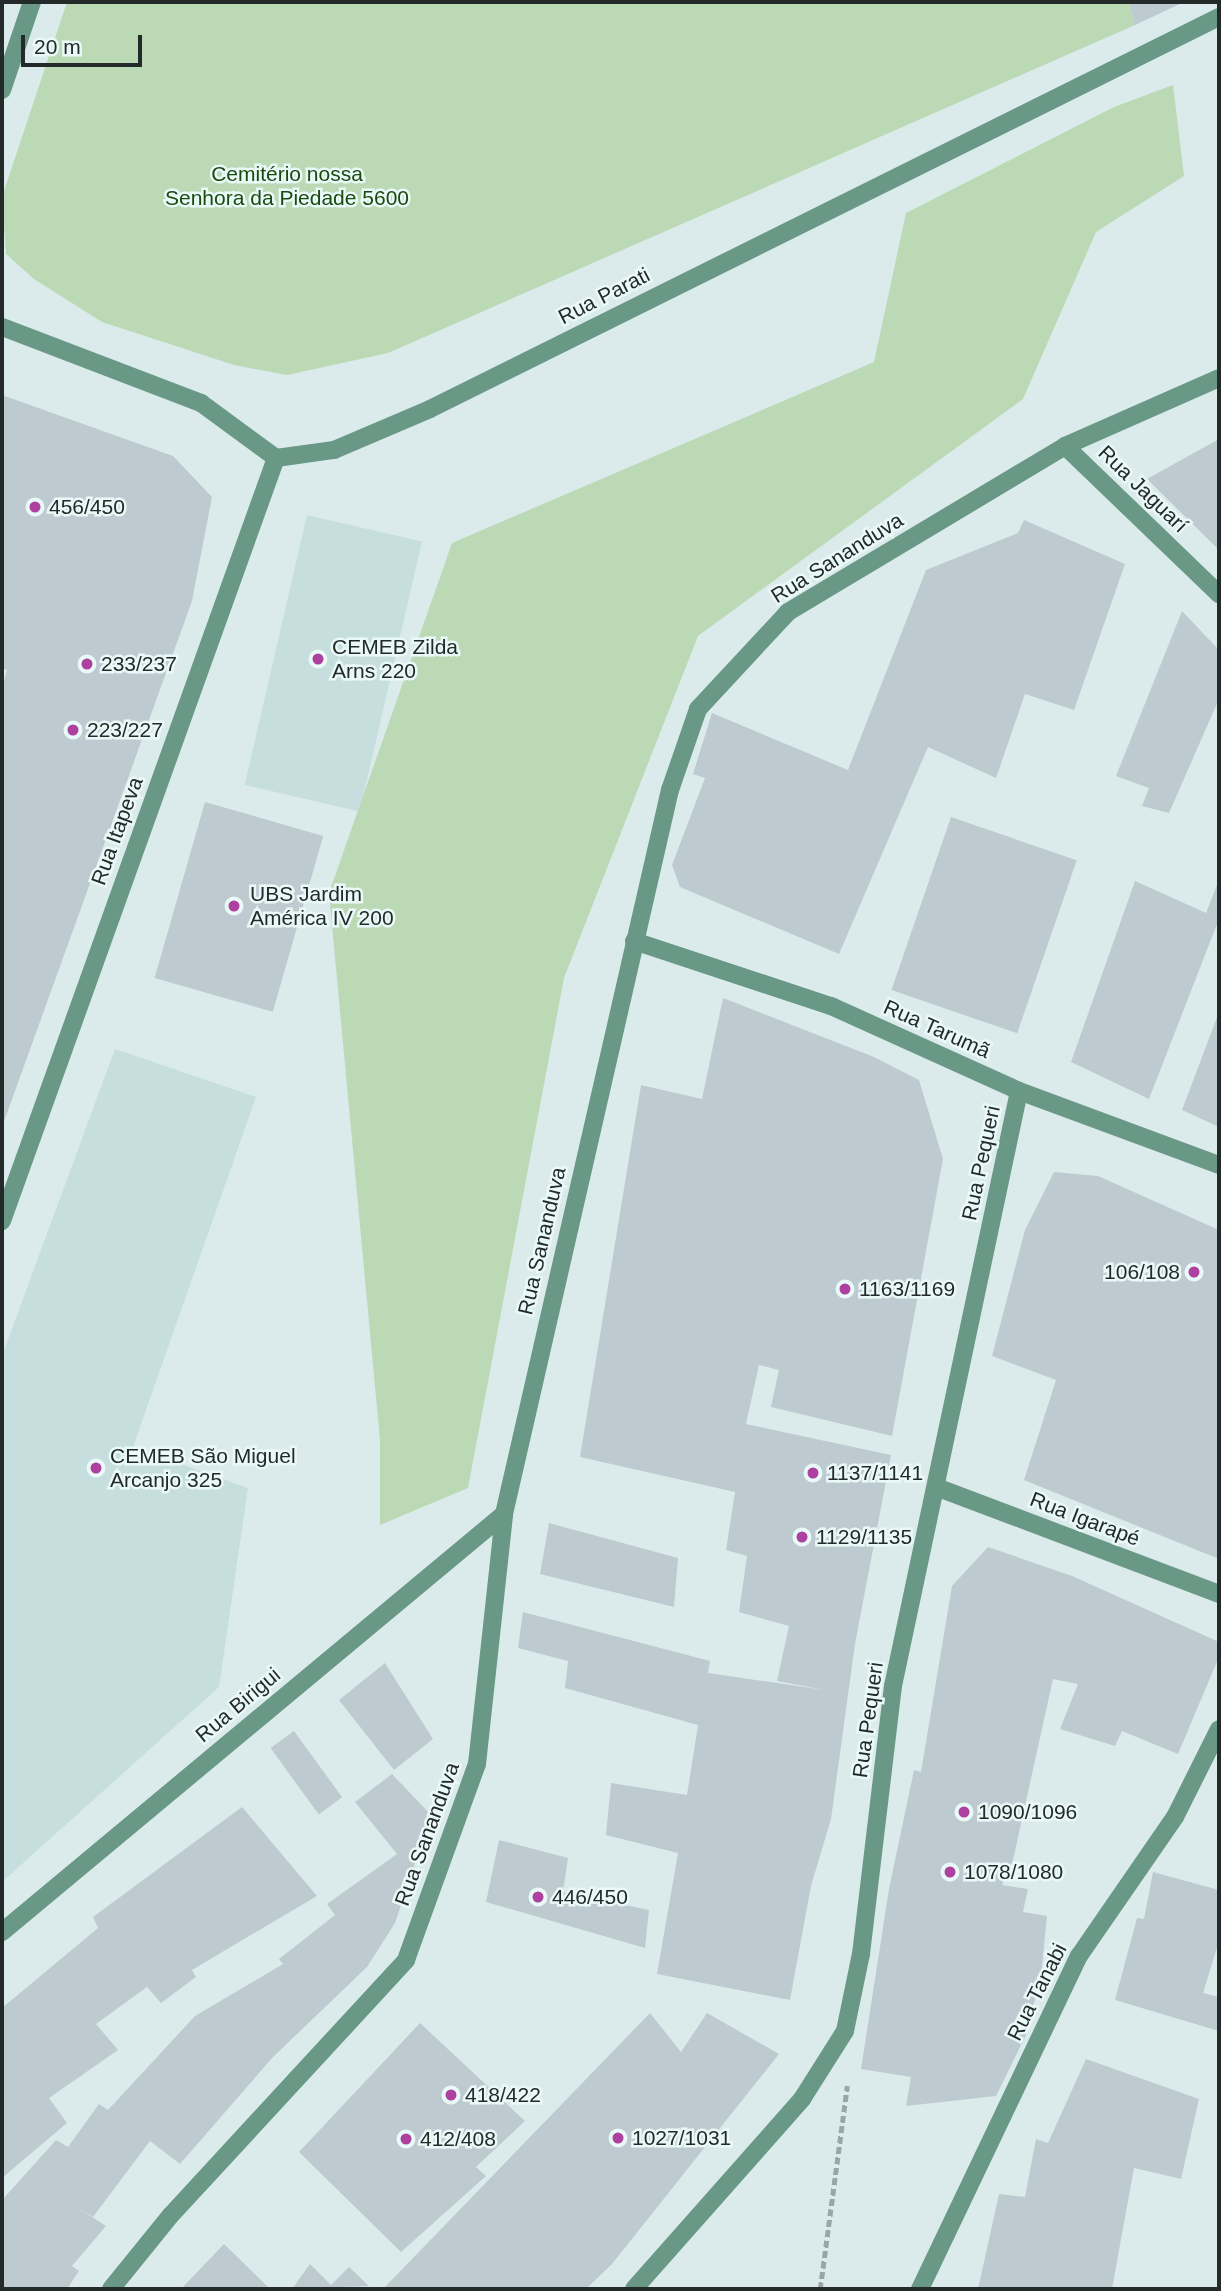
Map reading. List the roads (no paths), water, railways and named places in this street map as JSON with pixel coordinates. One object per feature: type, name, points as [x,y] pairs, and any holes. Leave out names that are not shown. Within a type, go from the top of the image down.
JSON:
[{"type":"street","points":[[2,90],[32,2]]},
{"type":"street","name":"Rua Parati","points":[[276,458],[334,450],[429,409],[1219,17]]},
{"type":"street","points":[[2,327],[201,403],[276,458]]},
{"type":"street","name":"Rua Sananduva","points":[[111,2289],[170,2215],[407,1960],[477,1764],[504,1514],[670,790],[698,709],[788,612],[1065,446],[1219,378]]},
{"type":"street","name":"Rua Jaguarí","points":[[1065,446],[1219,594]]},
{"type":"street","name":"Rua Itapeva","points":[[2,1221],[276,458]]},
{"type":"street","name":"Rua Tarumã","points":[[634,941],[831,1006],[1019,1091],[1219,1165]]},
{"type":"street","name":"Rua Pequeri","points":[[634,2289],[802,2099],[845,2031],[861,1954],[893,1686],[1019,1091]]},
{"type":"street","name":"Rua Igarapé","points":[[936,1487],[1219,1594]]},
{"type":"street","name":"Rua Birigui","points":[[2,1932],[504,1514]]},
{"type":"street","name":"Rua Tanabi","points":[[920,2289],[1079,1956],[1175,1818],[1219,1729]]},
{"type":"place","name":"456/450","points":[[35,507]]},
{"type":"place","name":"CEMEB Zilda Arns 220","points":[[318,659]]},
{"type":"place","name":"233/237","points":[[87,664]]},
{"type":"place","name":"223/227","points":[[73,730]]},
{"type":"place","name":"UBS Jardim América IV 200","points":[[234,906]]},
{"type":"place","name":"106/108","points":[[1194,1272]]},
{"type":"place","name":"1163/1169","points":[[845,1289]]},
{"type":"place","name":"CEMEB São Miguel Arcanjo 325","points":[[96,1468]]},
{"type":"place","name":"1137/1141","points":[[813,1473]]},
{"type":"place","name":"1129/1135","points":[[802,1537]]},
{"type":"place","name":"1090/1096","points":[[964,1812]]},
{"type":"place","name":"1078/1080","points":[[950,1872]]},
{"type":"place","name":"446/450","points":[[538,1897]]},
{"type":"place","name":"418/422","points":[[451,2095]]},
{"type":"place","name":"1027/1031","points":[[618,2138]]},
{"type":"place","name":"412/408","points":[[406,2139]]},
{"type":"park label","name":"Cemitério nossa Senhora da Piedade 5600","points":[[287,186]]}]
